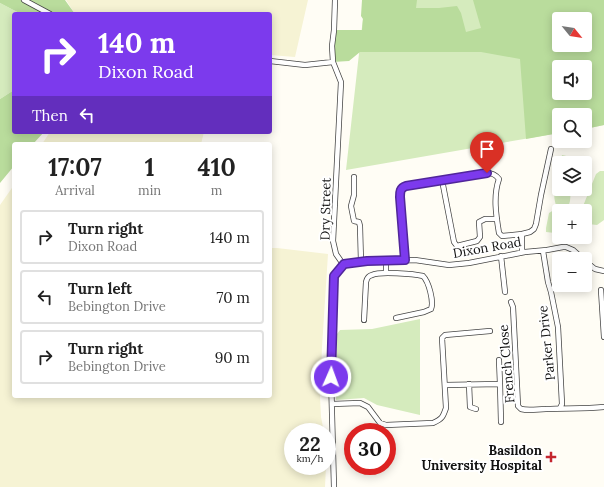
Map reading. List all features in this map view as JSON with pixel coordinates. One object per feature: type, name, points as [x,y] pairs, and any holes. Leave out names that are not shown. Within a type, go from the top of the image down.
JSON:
[{"type":"street","points":[[24,0],[46,12]]},
{"type":"street","name":"Dry Street","points":[[335,0],[332,46],[333,62],[341,82],[333,241],[336,254],[344,264]]},
{"type":"street","points":[[272,60],[306,65],[333,62]]},
{"type":"street","points":[[405,260],[400,197],[401,188],[487,173],[495,174],[499,179],[496,185],[495,194],[500,235],[505,236],[530,232],[534,230],[536,224],[551,149]]},
{"type":"street","points":[[354,177],[354,194],[351,206],[354,221],[359,222],[360,226],[361,262]]},
{"type":"street","points":[[442,180],[454,242],[457,246],[477,241],[480,237],[479,222],[485,219],[497,219]]},
{"type":"street","points":[[522,234],[522,252]]},
{"type":"street","name":"Dixon Road","points":[[344,264],[386,260],[415,260],[449,265],[469,263],[522,252],[543,251],[566,247],[576,252]]},
{"type":"street","name":"Parker Drive","points":[[543,251],[558,327],[562,404],[560,408]]},
{"type":"street","points":[[501,256],[505,292]]},
{"type":"street","points":[[386,260],[386,273]]},
{"type":"street","points":[[334,487],[331,377],[334,276],[344,264]]},
{"type":"street","name":"Dixon Road","points":[[592,267],[595,269],[604,271]]},
{"type":"street","points":[[364,320],[367,279],[370,275],[386,273],[423,276],[428,283],[432,304],[431,309],[396,318]]},
{"type":"street","points":[[601,290],[604,337]]},
{"type":"street","name":"French Close","points":[[511,302],[513,307],[518,406],[524,410],[560,408]]},
{"type":"street","points":[[332,404],[360,404],[368,407],[380,423],[386,425],[434,423],[440,420],[446,408],[442,338],[445,335],[490,331]]},
{"type":"street","points":[[499,360],[501,422]]},
{"type":"street","points":[[469,384],[470,408],[476,409]]},
{"type":"street","points":[[445,385],[500,384]]},
{"type":"street","points":[[560,408],[604,407]]},
{"type":"shaded area","points":[[66,0],[308,0],[295,57],[272,55],[272,12],[74,12]]},
{"type":"shaded area","points":[[49,134],[204,134],[202,142],[43,142]]},
{"type":"shaded area","points":[[12,188],[12,398],[272,398],[272,248],[328,254],[320,397],[322,423],[284,423],[284,475],[326,475],[325,487],[0,487],[0,205]]},
{"type":"green space","points":[[0,0],[65,0],[74,12],[17,12],[0,3]]},
{"type":"green space","points":[[362,0],[417,0],[416,8],[457,6],[461,13],[466,32],[481,28],[473,0],[604,0],[604,125],[592,128],[592,108],[552,108],[552,134],[526,139],[520,59],[481,52],[360,52],[349,61],[333,62],[334,30],[362,30],[363,19],[361,16]]},
{"type":"green space","points":[[365,0],[604,0],[604,125],[592,128],[592,108],[552,108],[552,134],[346,170]]},
{"type":"green space","points":[[0,3],[17,12],[12,12],[12,91],[0,99]]},
{"type":"green space","points":[[12,91],[12,134],[42,134],[35,142],[12,142],[12,168],[0,183],[0,99]]},
{"type":"green space","points":[[600,171],[604,171],[604,220],[597,225],[592,224],[592,204],[584,204],[587,196],[592,196],[592,184],[596,174]]},
{"type":"green space","points":[[554,196],[570,196],[569,204],[556,204]]},
{"type":"green space","points":[[552,211],[552,233],[546,232],[549,213]]},
{"type":"green space","points":[[420,319],[420,415],[377,405],[364,398],[336,400],[337,334],[340,330],[372,329]]},
{"type":"place","name":"Basildon University Hospital","points":[[551,457]]},
{"type":"route","points":[[331,377],[334,276],[344,264],[367,261],[405,260],[400,197],[401,188],[403,186],[487,173]]}]
